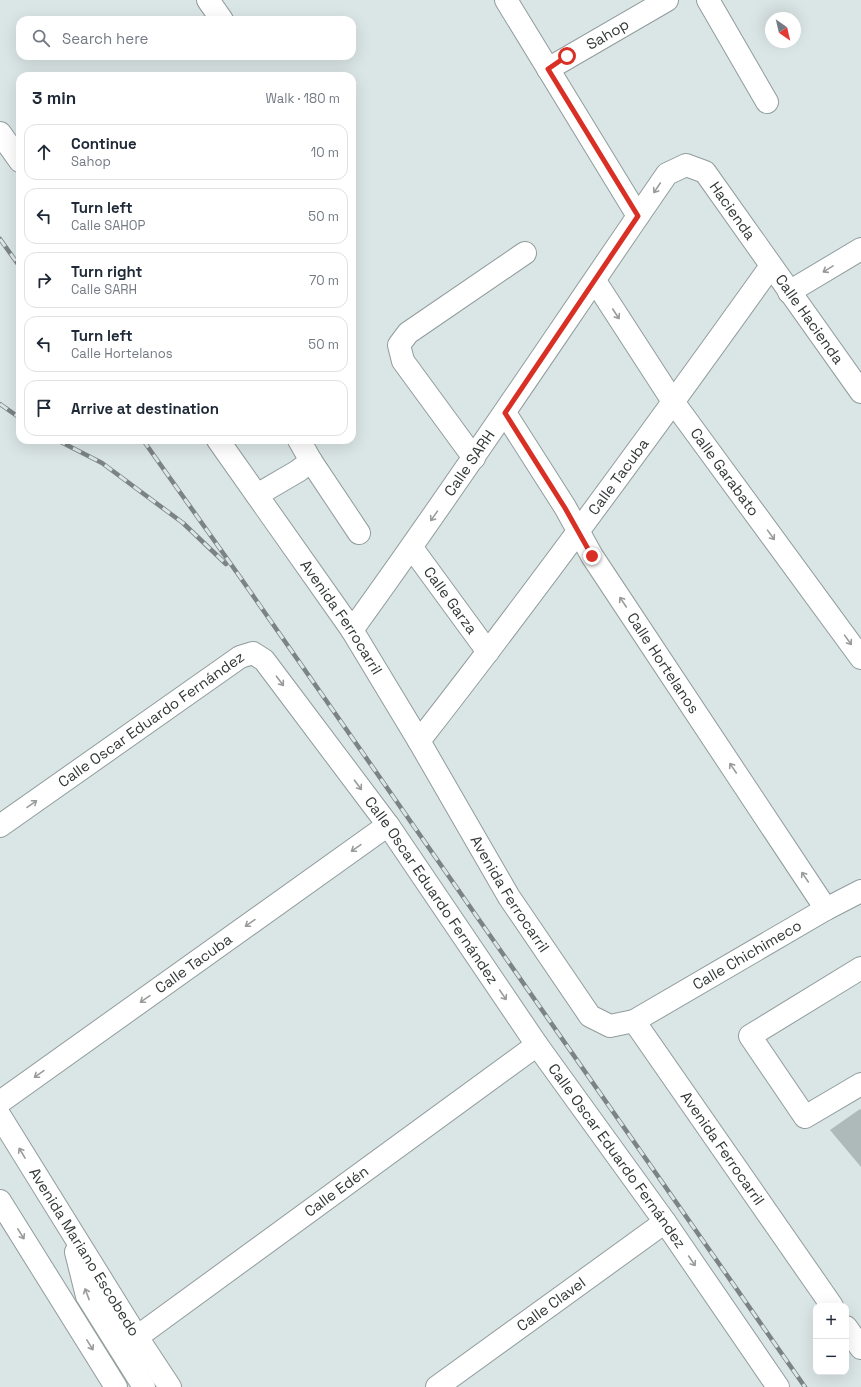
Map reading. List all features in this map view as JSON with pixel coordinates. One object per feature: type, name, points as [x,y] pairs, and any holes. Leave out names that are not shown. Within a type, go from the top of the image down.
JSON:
[{"type":"street","points":[[208,0],[219,16]]},
{"type":"street","points":[[506,0],[638,216]]},
{"type":"street","name":"Sahop","points":[[548,69],[667,0]]},
{"type":"street","points":[[708,0],[767,102]]},
{"type":"street","points":[[0,133],[16,155]]},
{"type":"street","name":"Calle SARH","points":[[352,630],[412,548],[667,174],[686,165]]},
{"type":"street","name":"Hacienda","points":[[686,165],[705,172],[771,266]]},
{"type":"street","points":[[789,292],[861,249]]},
{"type":"street","points":[[474,458],[403,361],[399,345],[408,333],[525,253]]},
{"type":"street","name":"Calle Hacienda","points":[[771,266],[861,392]]},
{"type":"street","name":"Calle Tacuba","points":[[419,741],[488,652],[674,403],[771,266]]},
{"type":"street","name":"Calle Garabato","points":[[595,281],[674,403],[861,658]]},
{"type":"street","name":"Calle Hortelanos","points":[[505,413],[565,508],[592,556],[826,909]]},
{"type":"street","name":"Avenida Ferrocarril","points":[[221,444],[352,630],[419,741],[509,896],[590,1016],[610,1026],[634,1021],[830,1303]]},
{"type":"street","points":[[301,444],[359,533]]},
{"type":"street","points":[[257,495],[298,471],[311,461]]},
{"type":"street","name":"Calle Garza","points":[[412,548],[488,652]]},
{"type":"street","name":"Calle Oscar Eduardo Fernández","points":[[0,826],[240,657],[253,653],[264,660],[388,825],[537,1045],[665,1222],[778,1387]]},
{"type":"street","name":"Calle Tacuba","points":[[0,1102],[388,825]]},
{"type":"street","name":"Calle Chichimeco","points":[[634,1021],[826,909],[861,891]]},
{"type":"street","points":[[861,968],[750,1036],[805,1118],[861,1084]]},
{"type":"street","name":"Calle Edén","points":[[136,1337],[537,1045]]},
{"type":"street","name":"Avenida Mariano Escobedo","points":[[0,1116],[136,1337],[170,1387]]},
{"type":"street","points":[[0,1201],[116,1387]]},
{"type":"street","name":"Calle Clavel","points":[[438,1387],[665,1222]]},
{"type":"street","points":[[71,1233],[86,1296],[144,1387]]},
{"type":"street","points":[[849,1331],[861,1348]]},
{"type":"building","points":[[860,1109],[861,1110],[861,1167],[830,1130]]},
{"type":"railway","points":[[0,239],[16,261]]},
{"type":"railway","points":[[0,404],[16,415]]},
{"type":"railway","points":[[65,444],[102,463],[183,523],[226,564]]},
{"type":"railway","points":[[146,444],[805,1387]]},
{"type":"route","points":[[567,56],[548,69],[638,216],[505,413],[565,508],[592,556]]}]
